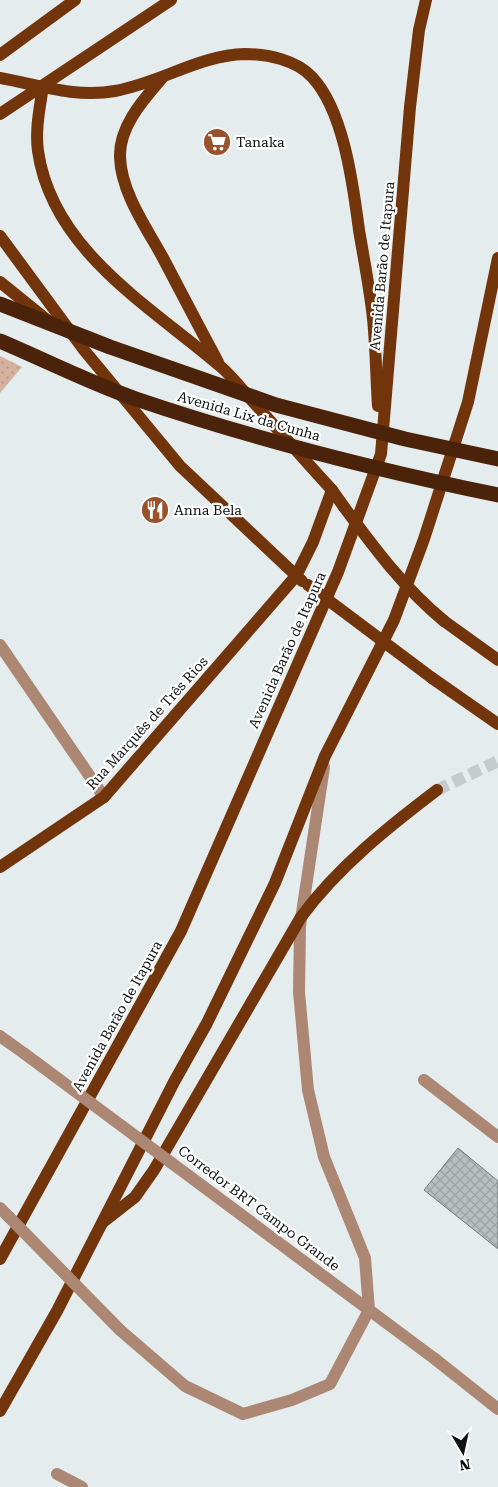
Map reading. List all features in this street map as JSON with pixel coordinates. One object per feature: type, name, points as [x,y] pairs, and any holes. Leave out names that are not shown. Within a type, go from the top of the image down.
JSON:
[{"type":"highway","name":"Avenida Lix da Cunha","points":[[0,304],[110,347],[276,405],[405,439],[498,459]]},
{"type":"highway","name":"Avenida Lix da Cunha","points":[[0,341],[134,398],[252,434],[389,472],[498,495]]},
{"type":"main road","points":[[0,54],[75,0]]},
{"type":"main road","points":[[0,114],[171,0]]},
{"type":"main road","name":"Avenida Barão de Itapura","points":[[0,1259],[181,931],[338,572],[381,454],[410,107],[419,30],[426,0]]},
{"type":"main road","points":[[0,78],[84,94],[98,93],[116,91],[162,78],[211,59],[245,54],[275,57],[293,64],[311,76],[329,102],[344,146],[352,181],[372,311],[381,454]]},
{"type":"main road","points":[[162,78],[130,120],[124,136],[120,156],[125,183],[182,297],[222,367]]},
{"type":"main road","points":[[43,86],[38,129],[38,149],[43,173],[57,208],[76,236],[108,272],[140,303],[222,367],[332,490],[390,569],[419,600],[444,621],[498,660]]},
{"type":"main road","points":[[0,236],[84,350],[180,466],[296,576],[432,678],[498,724]]},
{"type":"main road","points":[[0,1411],[57,1311],[101,1223],[207,1023],[275,883],[325,756],[394,620],[424,539],[468,402],[498,258]]},
{"type":"main road","points":[[0,282],[84,350]]},
{"type":"main road","name":"Rua Marquês de Três Rios","points":[[0,867],[104,797],[296,576],[313,542],[332,490]]},
{"type":"main road","points":[[101,1223],[135,1197],[154,1170],[301,917],[322,888],[384,831],[437,790]]},
{"type":"street","points":[[0,645],[104,797]]},
{"type":"street","points":[[0,1208],[120,1330],[185,1386],[243,1414],[292,1400],[330,1384],[370,1310],[365,1258],[324,1157],[308,1090],[299,992],[301,917],[325,756]]},
{"type":"street","name":"Corredor BRT Campo Grande","points":[[0,1036],[435,1358],[498,1409]]},
{"type":"street","points":[[424,1080],[498,1137]]},
{"type":"street","points":[[57,1474],[82,1487]]},
{"type":"shaded area","points":[[0,356],[22,367],[0,393]]},
{"type":"building","points":[[458,1148],[498,1181],[498,1249],[424,1190]]},
{"type":"tunnel","points":[[437,790],[498,761]]},
{"type":"place","name":"Tanaka","points":[[217,142]]},
{"type":"place","name":"Anna Bela","points":[[155,510]]}]
